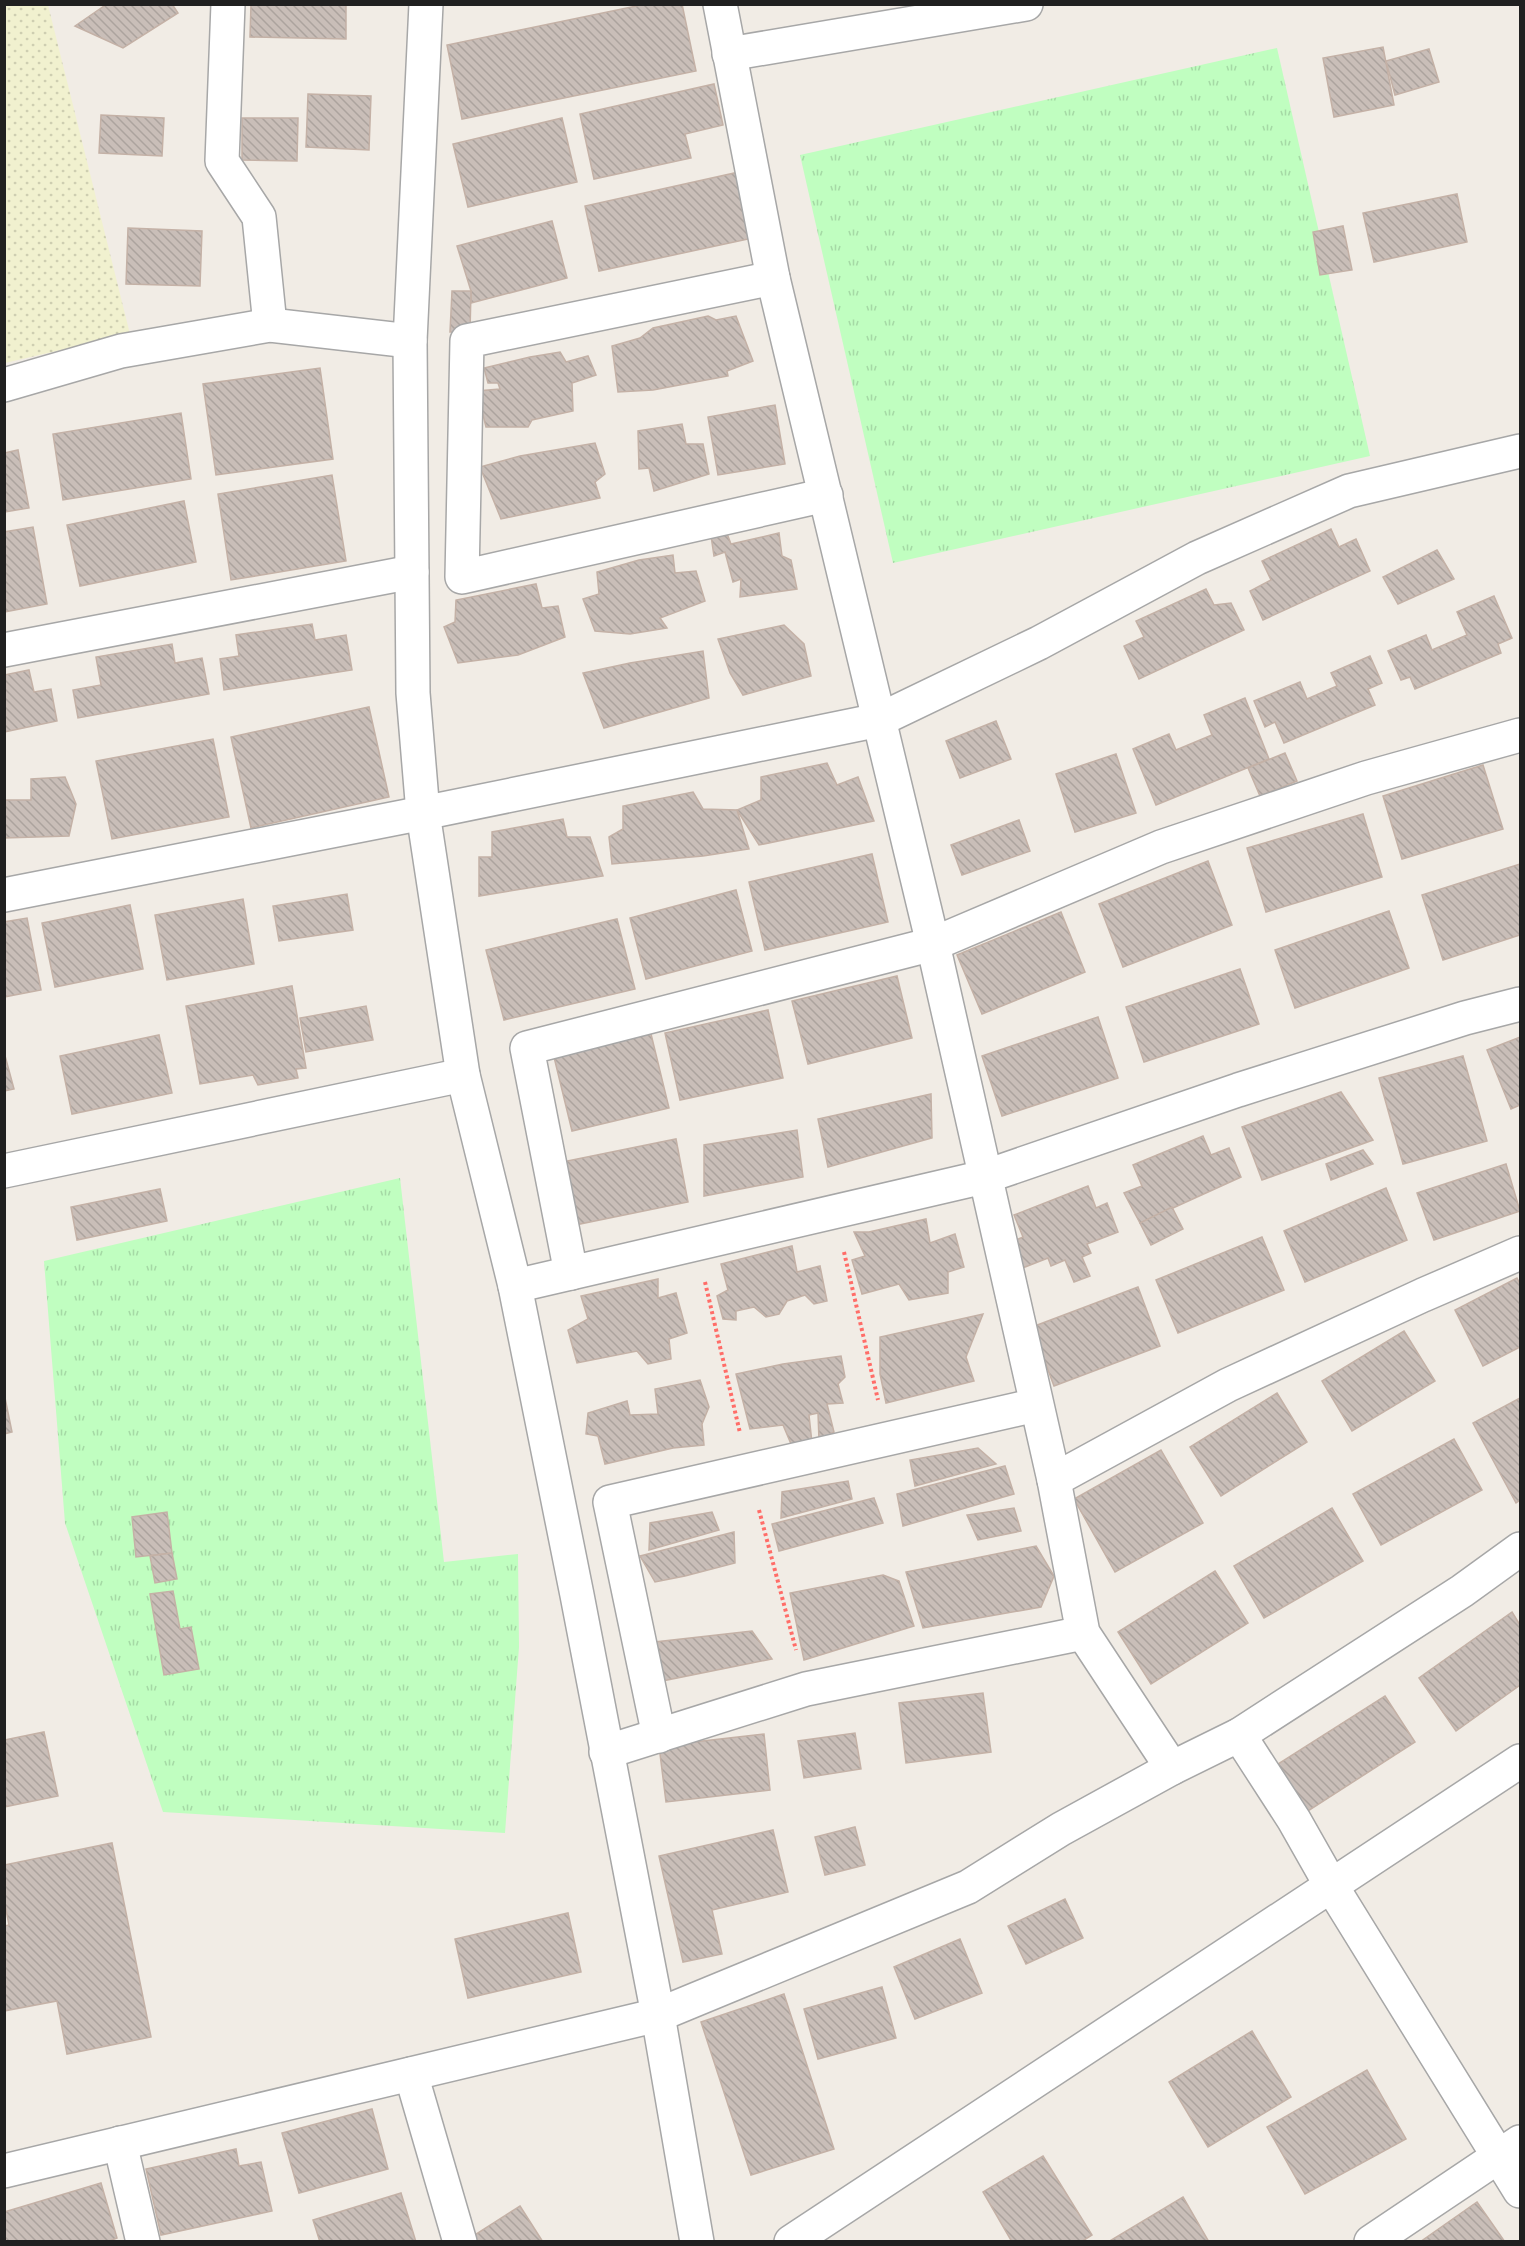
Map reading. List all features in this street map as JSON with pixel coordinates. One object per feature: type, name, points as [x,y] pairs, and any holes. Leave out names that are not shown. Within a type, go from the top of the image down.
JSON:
[{"type":"street","points":[[228,4],[222,161],[260,217],[270,326]]},
{"type":"street","points":[[426,4],[410,341],[413,693],[423,813],[463,1075],[514,1286],[658,2015],[697,2241]]},
{"type":"street","points":[[720,4],[773,278],[933,944],[1054,1480],[1083,1633],[1172,1768]]},
{"type":"street","points":[[729,54],[1026,4]]},
{"type":"street","points":[[773,278],[467,341],[462,577],[826,495]]},
{"type":"street","points":[[4,385],[121,351],[270,326],[410,341]]},
{"type":"street","points":[[4,894],[423,813],[879,720],[1040,643],[1197,558],[1348,491],[1521,451]]},
{"type":"street","points":[[4,650],[412,572]]},
{"type":"street","points":[[571,1273],[527,1048],[933,944],[1161,847],[1366,778],[1521,735]]},
{"type":"street","points":[[514,1286],[984,1177],[1238,1090],[1465,1018],[1521,1004]]},
{"type":"street","points":[[4,1171],[463,1075]]},
{"type":"street","points":[[1054,1480],[1228,1385],[1423,1294],[1521,1253]]},
{"type":"street","points":[[659,1736],[610,1502],[1036,1405]]},
{"type":"street","points":[[4,2171],[658,2015],[968,1887],[1061,1829],[1172,1768],[1239,1735],[1462,1591],[1521,1549]]},
{"type":"street","points":[[606,1752],[806,1689],[1083,1633]]},
{"type":"street","points":[[1239,1735],[1294,1820],[1332,1887],[1510,2149],[1521,2191]]},
{"type":"street","points":[[790,2241],[1521,1761]]},
{"type":"street","points":[[411,2074],[459,2241]]},
{"type":"street","points":[[120,2143],[143,2241]]},
{"type":"street","points":[[1371,2241],[1510,2149]]},
{"type":"path","points":[[834,1212],[887,1438]]},
{"type":"green space","points":[[4,5],[48,5],[130,334],[5,363]]},
{"type":"green space","points":[[1277,48],[1370,456],[893,563],[800,155]]},
{"type":"green space","points":[[400,1178],[444,1562],[518,1554],[519,1647],[505,1833],[163,1812],[65,1523],[44,1261]]},
{"type":"building","points":[[107,4],[172,4],[178,13],[123,48],[75,26]]},
{"type":"building","points":[[251,4],[346,4],[346,39],[250,37]]},
{"type":"building","points":[[646,4],[682,4],[696,71],[462,119],[447,45]]},
{"type":"building","points":[[1383,47],[1394,105],[1334,117],[1323,58]]},
{"type":"building","points":[[1429,49],[1439,82],[1395,95],[1386,61]]},
{"type":"building","points":[[714,84],[723,125],[685,134],[691,158],[594,179],[580,114]]},
{"type":"building","points":[[308,94],[371,96],[369,150],[306,147]]},
{"type":"building","points":[[101,115],[164,118],[162,156],[99,153]]},
{"type":"building","points":[[242,118],[298,118],[297,161],[242,160]]},
{"type":"building","points":[[562,118],[577,182],[468,207],[453,144]]},
{"type":"building","points":[[739,172],[753,238],[599,271],[585,206]]},
{"type":"building","points":[[1457,194],[1467,242],[1374,262],[1363,213]]},
{"type":"building","points":[[552,221],[567,278],[471,303],[471,291],[457,246]]},
{"type":"building","points":[[1343,226],[1352,270],[1320,275],[1313,232]]},
{"type":"building","points":[[128,228],[202,231],[200,286],[126,284]]},
{"type":"building","points":[[452,291],[471,291],[470,332],[450,332]]},
{"type":"building","points":[[708,316],[716,320],[736,316],[753,361],[727,371],[728,376],[653,390],[618,392],[612,346],[640,338],[653,328]]},
{"type":"building","points":[[560,352],[566,362],[588,356],[596,375],[572,383],[573,411],[532,420],[528,427],[486,427],[477,391],[500,389],[498,383],[488,383],[484,368]]},
{"type":"building","points":[[320,368],[333,459],[216,475],[203,384]]},
{"type":"building","points":[[775,405],[785,464],[718,475],[708,417]]},
{"type":"building","points":[[181,413],[191,479],[63,500],[53,434]]},
{"type":"building","points":[[682,424],[686,444],[703,444],[709,474],[654,491],[649,468],[639,469],[638,431]]},
{"type":"building","points":[[595,443],[605,474],[595,482],[600,498],[501,519],[480,467],[520,456]]},
{"type":"building","points":[[18,450],[29,508],[4,512],[4,453]]},
{"type":"building","points":[[332,475],[346,561],[231,580],[218,494]]},
{"type":"building","points":[[184,501],[196,562],[80,586],[67,525]]},
{"type":"building","points":[[33,527],[47,604],[4,612],[4,532]]},
{"type":"building","points":[[710,529],[726,531],[731,544],[779,533],[782,556],[791,560],[797,589],[740,597],[741,579],[733,582],[725,552],[714,556]]},
{"type":"building","points":[[1331,529],[1339,547],[1356,539],[1370,571],[1263,620],[1250,591],[1271,580],[1262,561]]},
{"type":"building","points":[[1437,550],[1454,579],[1398,604],[1383,577]]},
{"type":"building","points":[[673,555],[675,573],[696,571],[705,601],[660,618],[667,628],[630,634],[595,631],[583,599],[599,594],[597,572],[639,560]]},
{"type":"building","points":[[536,584],[542,608],[558,606],[565,637],[518,655],[458,663],[444,627],[455,622],[456,600]]},
{"type":"building","points":[[1206,589],[1214,605],[1231,603],[1244,630],[1139,679],[1124,646],[1144,637],[1136,621]]},
{"type":"building","points":[[1494,596],[1512,638],[1498,644],[1501,653],[1415,689],[1410,677],[1401,680],[1388,651],[1426,635],[1432,650],[1467,635],[1457,612]]},
{"type":"building","points":[[312,624],[315,640],[346,635],[352,670],[224,690],[220,659],[239,656],[236,635]]},
{"type":"building","points":[[784,625],[804,644],[811,676],[743,695],[730,673],[718,639]]},
{"type":"building","points":[[172,644],[175,663],[202,658],[209,694],[78,718],[73,690],[101,685],[96,657]]},
{"type":"building","points":[[703,651],[709,698],[604,728],[583,673]]},
{"type":"building","points":[[1370,656],[1382,683],[1368,689],[1375,705],[1284,743],[1275,722],[1265,727],[1254,701],[1300,682],[1307,699],[1337,686],[1331,673]]},
{"type":"building","points":[[29,670],[34,692],[51,689],[57,721],[4,732],[4,675]]},
{"type":"building","points":[[1245,698],[1269,759],[1156,805],[1133,749],[1169,734],[1176,750],[1212,735],[1204,715]]},
{"type":"building","points":[[369,707],[389,797],[251,828],[231,737]]},
{"type":"building","points":[[996,721],[1011,759],[960,778],[946,741]]},
{"type":"building","points":[[213,739],[229,817],[112,839],[96,761]]},
{"type":"building","points":[[1285,753],[1297,781],[1260,796],[1248,768]]},
{"type":"building","points":[[1116,754],[1136,813],[1075,832],[1056,774]]},
{"type":"building","points":[[827,763],[837,785],[858,777],[874,821],[759,845],[737,810],[761,800],[761,777]]},
{"type":"building","points":[[1483,765],[1503,829],[1402,859],[1383,796]]},
{"type":"building","points":[[65,777],[76,804],[69,836],[4,838],[4,800],[31,800],[31,779]]},
{"type":"building","points":[[693,792],[703,809],[737,810],[749,849],[703,856],[612,864],[609,837],[623,829],[623,806]]},
{"type":"building","points":[[1363,814],[1382,877],[1266,912],[1247,848]]},
{"type":"building","points":[[563,819],[567,837],[590,837],[603,876],[479,896],[479,857],[492,857],[492,832]]},
{"type":"building","points":[[1019,820],[1030,851],[962,875],[951,845]]},
{"type":"building","points":[[872,854],[888,922],[765,950],[749,882]]},
{"type":"building","points":[[1208,861],[1232,925],[1123,967],[1099,904]]},
{"type":"building","points":[[1520,864],[1520,935],[1443,960],[1422,895]]},
{"type":"building","points":[[736,890],[752,951],[646,979],[630,918]]},
{"type":"building","points":[[347,894],[353,930],[279,941],[273,906]]},
{"type":"building","points":[[243,899],[254,964],[167,980],[155,915]]},
{"type":"building","points":[[130,905],[143,969],[55,987],[42,923]]},
{"type":"building","points":[[1389,911],[1409,968],[1295,1008],[1275,950]]},
{"type":"building","points":[[1061,912],[1085,972],[982,1014],[957,955]]},
{"type":"building","points":[[27,918],[41,990],[4,997],[4,922]]},
{"type":"building","points":[[617,919],[635,989],[504,1020],[486,950]]},
{"type":"building","points":[[1240,969],[1259,1024],[1144,1062],[1126,1007]]},
{"type":"building","points":[[897,976],[912,1038],[808,1064],[792,1001]]},
{"type":"building","points":[[292,986],[306,1068],[296,1069],[298,1078],[258,1085],[253,1075],[200,1084],[186,1006]]},
{"type":"building","points":[[366,1006],[373,1040],[306,1052],[300,1018]]},
{"type":"building","points":[[768,1010],[783,1078],[680,1100],[665,1033]]},
{"type":"building","points":[[1098,1017],[1118,1078],[1002,1116],[982,1056]]},
{"type":"building","points":[[651,1034],[669,1108],[572,1131],[554,1057]]},
{"type":"building","points":[[159,1035],[172,1093],[72,1114],[60,1056]]},
{"type":"building","points":[[1520,1037],[1520,1105],[1511,1109],[1487,1050]]},
{"type":"building","points":[[4,1052],[14,1089],[4,1091]]},
{"type":"building","points":[[1463,1056],[1487,1141],[1403,1164],[1379,1078]]},
{"type":"building","points":[[1341,1092],[1373,1140],[1262,1180],[1242,1127]]},
{"type":"building","points":[[931,1094],[932,1138],[828,1167],[818,1119]]},
{"type":"building","points":[[797,1130],[803,1177],[704,1196],[704,1145]]},
{"type":"building","points":[[1203,1136],[1211,1155],[1229,1148],[1241,1177],[1140,1223],[1124,1193],[1142,1186],[1133,1165]]},
{"type":"building","points":[[676,1139],[688,1202],[575,1225],[562,1162]]},
{"type":"building","points":[[1363,1150],[1373,1164],[1331,1180],[1326,1164]]},
{"type":"building","points":[[1506,1164],[1520,1211],[1434,1240],[1417,1193]]},
{"type":"building","points":[[1088,1186],[1096,1208],[1107,1203],[1118,1232],[1087,1244],[1091,1253],[1082,1257],[1090,1276],[1074,1282],[1065,1260],[1051,1266],[1048,1258],[1020,1269],[1009,1243],[1023,1237],[1014,1215]]},
{"type":"building","points":[[1386,1188],[1407,1240],[1305,1282],[1284,1231]]},
{"type":"building","points":[[160,1189],[167,1221],[77,1240],[71,1207]]},
{"type":"building","points":[[1172,1207],[1183,1229],[1151,1245],[1140,1223]]},
{"type":"building","points":[[926,1219],[930,1243],[955,1234],[964,1267],[948,1272],[948,1293],[909,1300],[899,1284],[862,1294],[852,1260],[865,1256],[854,1232],[869,1232]]},
{"type":"building","points":[[1262,1237],[1284,1290],[1178,1333],[1156,1280]]},
{"type":"building","points":[[792,1246],[797,1272],[820,1266],[827,1301],[814,1304],[805,1295],[787,1301],[779,1314],[766,1317],[754,1307],[736,1311],[736,1320],[723,1319],[717,1296],[728,1290],[721,1264]]},
{"type":"building","points":[[1517,1278],[1520,1284],[1520,1347],[1483,1366],[1455,1310]]},
{"type":"building","points":[[658,1279],[658,1298],[676,1293],[687,1333],[669,1339],[671,1359],[648,1364],[637,1351],[577,1363],[568,1330],[588,1319],[581,1296]]},
{"type":"building","points":[[1138,1287],[1160,1346],[1054,1386],[1032,1327]]},
{"type":"building","points":[[983,1314],[966,1357],[974,1381],[886,1403],[880,1374],[880,1337]]},
{"type":"building","points":[[1404,1331],[1435,1381],[1352,1431],[1322,1381]]},
{"type":"building","points":[[841,1356],[845,1377],[838,1384],[843,1403],[827,1404],[834,1432],[819,1440],[818,1413],[809,1415],[812,1443],[794,1451],[783,1425],[750,1429],[736,1374],[783,1364]]},
{"type":"building","points":[[700,1380],[709,1407],[702,1424],[704,1445],[673,1448],[605,1464],[598,1436],[586,1434],[588,1413],[627,1401],[630,1415],[658,1414],[655,1389]]},
{"type":"building","points":[[4,1393],[12,1432],[4,1434]]},
{"type":"building","points":[[1277,1393],[1307,1442],[1221,1496],[1190,1447]]},
{"type":"building","points":[[1520,1398],[1520,1500],[1516,1503],[1473,1423]]},
{"type":"building","points":[[1454,1439],[1482,1490],[1381,1545],[1353,1494]]},
{"type":"building","points":[[978,1448],[996,1464],[915,1486],[910,1460]]},
{"type":"building","points":[[1161,1450],[1203,1523],[1115,1572],[1074,1499]]},
{"type":"building","points":[[1005,1466],[1014,1494],[903,1526],[897,1494]]},
{"type":"building","points":[[848,1481],[852,1499],[781,1518],[782,1492]]},
{"type":"building","points":[[874,1498],[883,1523],[779,1551],[772,1524]]},
{"type":"building","points":[[1014,1508],[1021,1531],[978,1540],[967,1515]]},
{"type":"building","points":[[1332,1508],[1363,1561],[1264,1618],[1234,1566]]},
{"type":"building","points":[[167,1512],[172,1553],[136,1557],[132,1517]]},
{"type":"building","points":[[712,1512],[719,1530],[649,1550],[650,1523]]},
{"type":"building","points":[[734,1532],[735,1563],[685,1576],[655,1582],[640,1556]]},
{"type":"building","points":[[1036,1546],[1054,1576],[1041,1607],[923,1628],[906,1572]]},
{"type":"building","points":[[172,1553],[177,1579],[155,1583],[150,1556]]},
{"type":"building","points":[[1215,1571],[1248,1623],[1151,1684],[1118,1632]]},
{"type":"building","points":[[883,1575],[899,1581],[914,1626],[804,1660],[790,1593]]},
{"type":"building","points":[[173,1591],[180,1629],[191,1627],[199,1669],[164,1675],[150,1594]]},
{"type":"building","points":[[1512,1612],[1520,1625],[1520,1685],[1456,1731],[1419,1678]]},
{"type":"building","points":[[752,1631],[772,1659],[662,1681],[655,1642]]},
{"type":"building","points":[[983,1693],[991,1752],[906,1763],[899,1703]]},
{"type":"building","points":[[1385,1696],[1415,1742],[1294,1820],[1264,1773]]},
{"type":"building","points":[[44,1732],[58,1796],[4,1807],[4,1740]]},
{"type":"building","points":[[855,1733],[861,1769],[804,1778],[798,1741]]},
{"type":"building","points":[[764,1734],[770,1790],[666,1802],[659,1746]]},
{"type":"building","points":[[855,1827],[865,1865],[825,1875],[815,1837]]},
{"type":"building","points":[[773,1830],[788,1892],[712,1910],[722,1954],[683,1962],[659,1856]]},
{"type":"building","points":[[112,1843],[151,2037],[67,2054],[57,2001],[4,2011],[4,1926],[9,1925],[4,1900],[4,1865]]},
{"type":"building","points":[[1065,1899],[1083,1938],[1026,1964],[1008,1926]]},
{"type":"building","points":[[568,1913],[581,1972],[468,1998],[455,1939]]},
{"type":"building","points":[[960,1939],[982,1993],[915,2019],[894,1967]]},
{"type":"building","points":[[882,1987],[896,2038],[818,2059],[804,2009]]},
{"type":"building","points":[[784,1994],[834,2149],[751,2175],[701,2022]]},
{"type":"building","points":[[1252,2031],[1291,2097],[1208,2147],[1169,2082]]},
{"type":"building","points":[[1367,2070],[1406,2139],[1305,2194],[1267,2127]]},
{"type":"building","points":[[372,2109],[388,2169],[299,2193],[282,2133]]},
{"type":"building","points":[[236,2149],[239,2166],[261,2162],[272,2211],[161,2235],[146,2169]]},
{"type":"building","points":[[1043,2156],[1092,2235],[1081,2242],[1012,2242],[983,2192]]},
{"type":"building","points":[[101,2183],[117,2238],[107,2242],[4,2242],[4,2212]]},
{"type":"building","points":[[401,2193],[416,2242],[320,2242],[313,2220]]},
{"type":"building","points":[[1183,2197],[1209,2242],[1108,2242]]},
{"type":"building","points":[[1477,2202],[1505,2242],[1420,2242]]},
{"type":"building","points":[[520,2206],[543,2242],[472,2242],[470,2238]]}]
